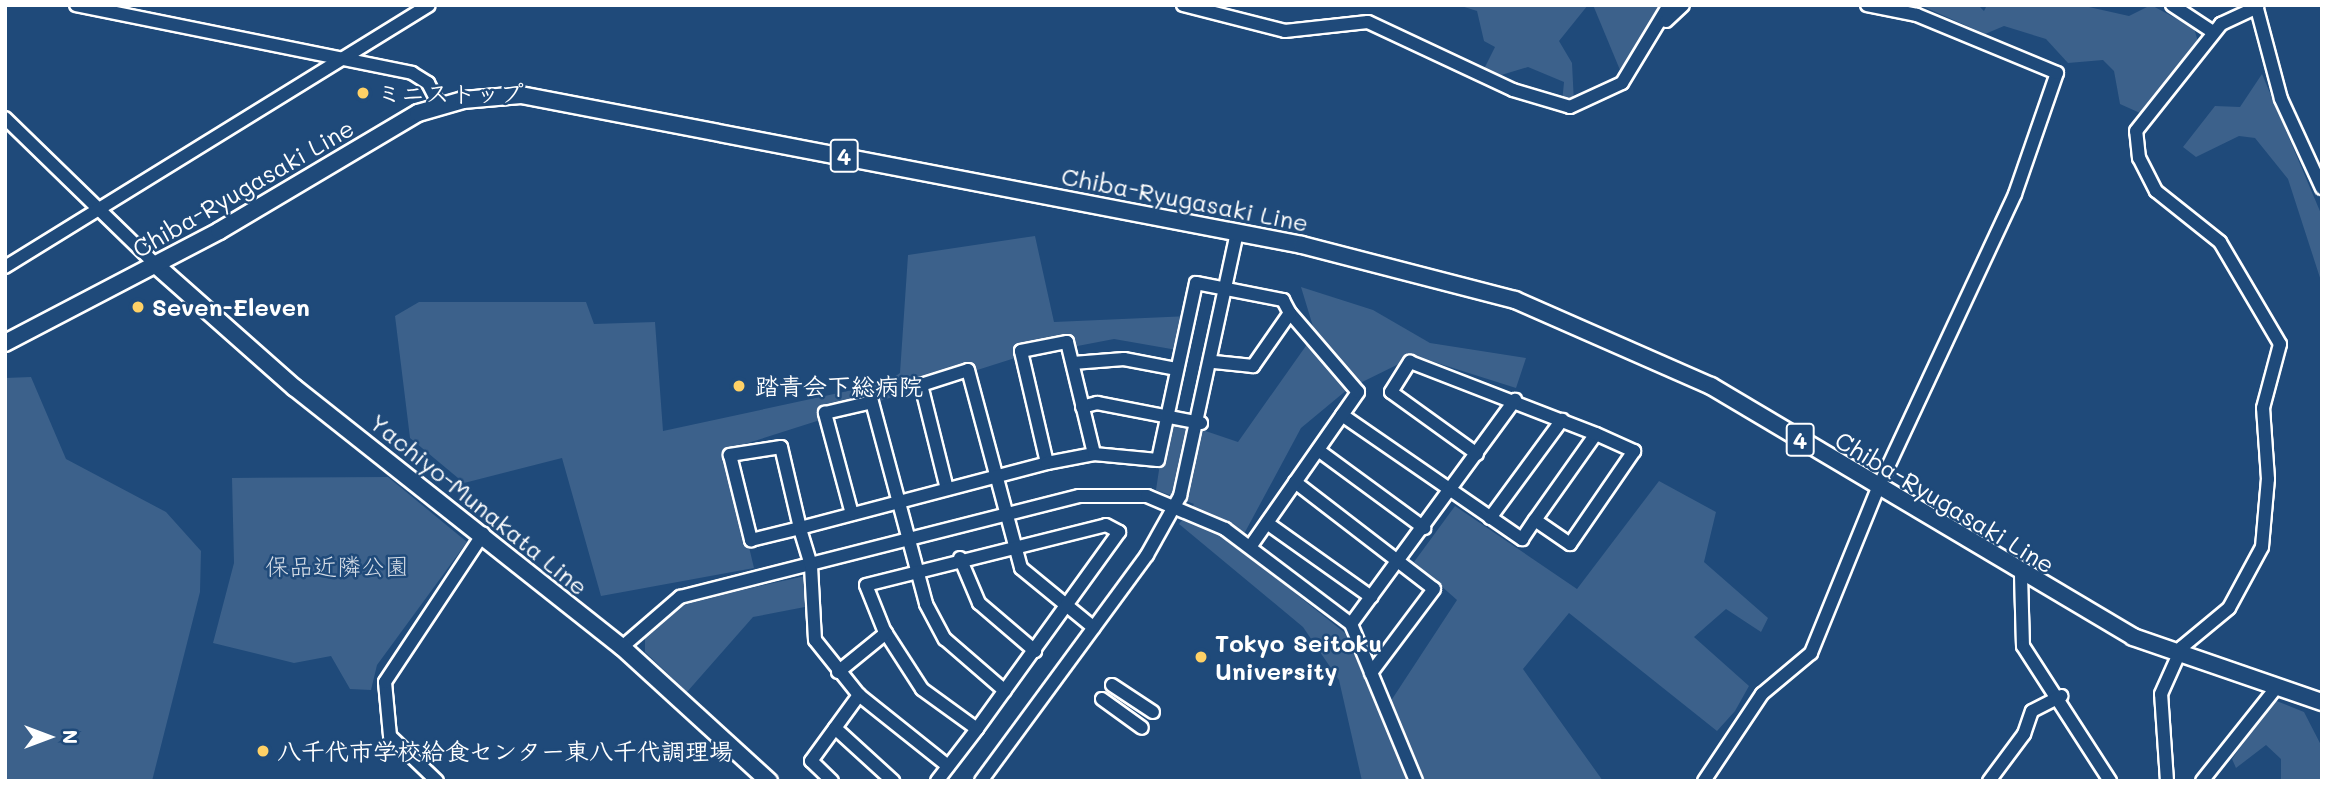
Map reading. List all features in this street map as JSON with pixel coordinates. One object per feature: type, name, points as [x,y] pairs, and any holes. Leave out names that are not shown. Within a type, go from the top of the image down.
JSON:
[{"type":"main road","name":"Chiba-Ryugasaki Line","points":[[5,343],[157,265],[439,105],[521,95],[1237,233],[1435,276],[1574,321],[1711,386],[2021,575],[2178,655],[2322,702]]},
{"type":"main road","name":"Yachiyo-Munakata Line","points":[[157,265],[266,363],[622,647],[769,781]]},
{"type":"street","points":[[76,5],[420,77],[439,105]]},
{"type":"street","points":[[5,267],[346,60],[429,5]]},
{"type":"street","points":[[1183,5],[1285,31],[1368,22],[1513,90],[1570,107],[1622,83],[1656,31],[1669,5]]},
{"type":"street","points":[[1656,31],[1683,5]]},
{"type":"street","points":[[1704,781],[1762,694],[1811,653],[1878,488],[2015,194],[2057,73],[1917,15],[1867,5]]},
{"type":"street","points":[[2172,5],[2213,32]]},
{"type":"street","points":[[2167,781],[2159,713],[2178,655],[2195,631],[2229,608],[2262,548],[2268,479],[2263,408],[2280,344],[2220,242],[2156,191],[2136,146],[2139,120],[2213,32],[2256,6],[2280,99],[2322,188]]},
{"type":"street","points":[[5,118],[157,265]]},
{"type":"street","points":[[981,781],[1094,628],[1176,504],[1201,423],[1237,233]]},
{"type":"street","points":[[948,766],[859,695],[815,640],[811,565],[800,528],[781,447],[730,455],[751,540],[800,528],[1048,463],[1094,454],[1158,460],[1196,283],[1283,300],[1290,313],[1358,392],[1251,547]]},
{"type":"street","points":[[1214,362],[1253,366],[1290,313]]},
{"type":"street","points":[[1048,463],[1021,351],[1067,342],[1094,454]]},
{"type":"street","points":[[1073,363],[1124,359],[1177,369]]},
{"type":"street","points":[[1477,454],[1391,392],[1410,362],[1515,400],[1634,450],[1570,544],[1535,520]]},
{"type":"street","points":[[947,489],[921,385],[968,370],[1003,516],[1021,568],[1094,628]]},
{"type":"street","points":[[1351,624],[1452,492],[1515,400]]},
{"type":"street","points":[[852,514],[825,413],[872,402],[912,569],[945,639],[1005,691]]},
{"type":"street","points":[[1082,407],[1097,403],[1201,423]]},
{"type":"street","points":[[1342,415],[1522,539],[1596,434]]},
{"type":"street","points":[[1490,518],[1562,420]]},
{"type":"street","points":[[1318,450],[1424,528]]},
{"type":"street","points":[[1295,482],[1434,589],[1371,673]]},
{"type":"street","points":[[622,647],[680,597],[1096,494],[1176,504],[1251,547],[1351,624],[1416,781]]},
{"type":"street","points":[[1267,523],[1371,597]]},
{"type":"street","points":[[937,781],[977,729],[1035,651],[1119,532],[1106,525],[1069,529],[912,569],[866,585],[886,633],[922,689],[977,729]]},
{"type":"street","points":[[437,781],[390,736],[385,682],[483,534]]},
{"type":"street","points":[[960,558],[979,603],[1035,651]]},
{"type":"street","points":[[2021,575],[2021,639],[2061,696],[2110,781]]},
{"type":"street","points":[[838,671],[886,633]]},
{"type":"street","points":[[1112,685],[1153,712]]},
{"type":"street","points":[[2202,781],[2276,688]]},
{"type":"street","points":[[832,781],[811,761],[859,695]]},
{"type":"street","points":[[1989,781],[2024,734],[2032,711],[2061,696]]},
{"type":"street","points":[[1102,699],[1142,728]]},
{"type":"street","points":[[835,728],[893,781]]},
{"type":"green space","points":[[1458,5],[1588,5],[1559,41],[1572,63],[1574,103],[1562,103],[1564,82],[1528,67],[1498,76],[1484,69],[1495,47],[1484,41],[1477,11]]},
{"type":"green space","points":[[1593,5],[1679,5],[1620,70]]},
{"type":"green space","points":[[1978,5],[1984,11],[1987,5],[2080,5],[2129,16],[2151,5],[2194,28],[2198,42],[2140,113],[2120,104],[2114,71],[2103,60],[2068,63],[2046,39],[2004,26],[1985,34],[1922,6]]},
{"type":"green space","points":[[2262,74],[2322,216],[2322,284],[2288,179],[2255,138],[2239,136],[2196,157],[2183,147],[2215,106],[2240,107]]},
{"type":"green space","points":[[1035,236],[1054,322],[1190,316],[1176,421],[1238,442],[1315,333],[1301,287],[1373,310],[1430,343],[1526,358],[1516,388],[1415,356],[1348,389],[1301,428],[1237,547],[1345,633],[1381,716],[1457,600],[1414,562],[1455,506],[1577,589],[1659,481],[1716,512],[1704,562],[1768,618],[1761,632],[1726,609],[1694,637],[1749,686],[1735,711],[1717,731],[1569,613],[1523,669],[1603,781],[1362,781],[1339,680],[1303,627],[1179,524],[1194,504],[1156,490],[1177,350],[1114,339],[1015,358],[726,450],[754,568],[601,596],[562,458],[464,483],[410,438],[395,316],[419,302],[586,302],[594,324],[655,322],[663,431],[885,383],[900,373],[908,255]]},
{"type":"green space","points":[[31,377],[66,459],[166,512],[201,551],[200,592],[152,781],[5,781],[5,378]]},
{"type":"green space","name":"保品近隣公園","points":[[388,477],[467,542],[377,665],[371,690],[350,689],[331,656],[294,663],[213,643],[234,563],[232,478]]},
{"type":"green space","points":[[805,576],[810,606],[753,617],[687,692],[645,652],[645,637],[659,617],[688,602]]},
{"type":"green space","points":[[2274,700],[2304,712],[2322,747],[2322,781],[2281,781],[2281,759],[2266,745],[2236,768],[2232,759]]},
{"type":"place","name":"ミニストップ","points":[[363,93]]},
{"type":"place","name":"Seven-Eleven","points":[[138,307]]},
{"type":"place","name":"踏青会下総病院","points":[[739,386]]},
{"type":"place","name":"Tokyo Seitoku University","points":[[1201,657]]},
{"type":"place","name":"八千代市学校給食センター東八千代調理場","points":[[263,751]]}]
